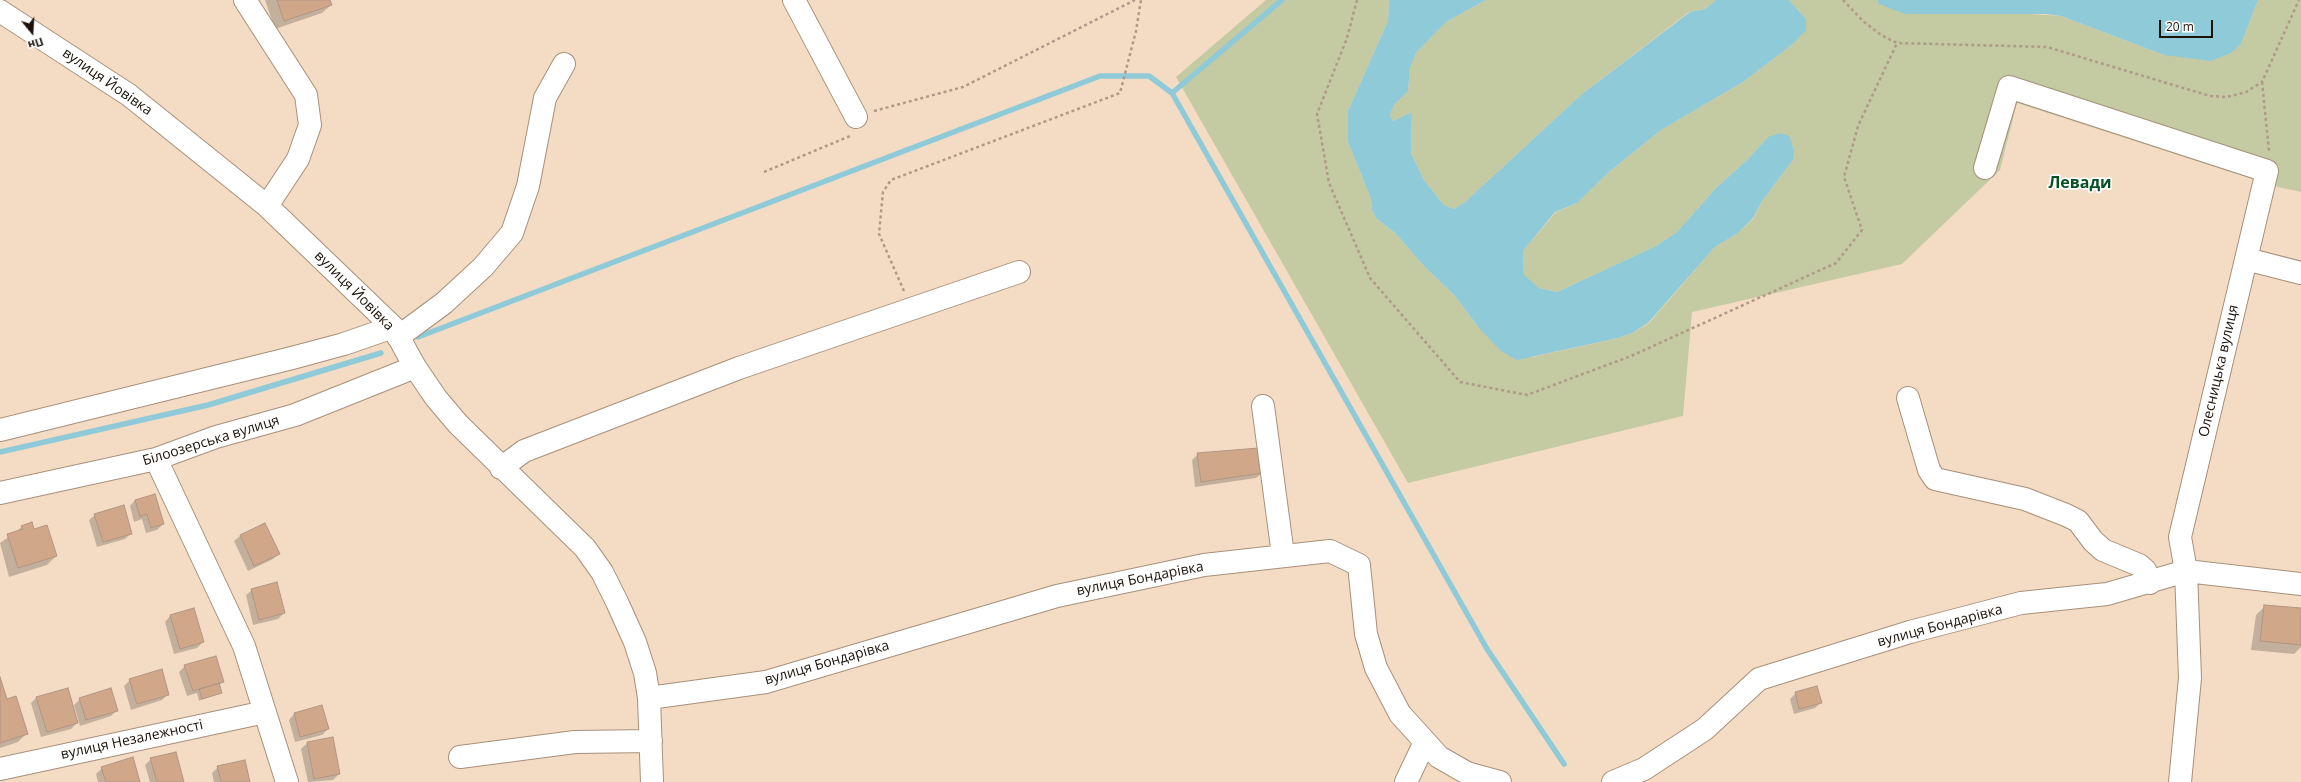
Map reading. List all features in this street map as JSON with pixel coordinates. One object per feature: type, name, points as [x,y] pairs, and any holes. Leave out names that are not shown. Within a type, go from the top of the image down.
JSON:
[{"type":"street","points":[[245,0],[306,95],[310,125],[298,159],[267,206]]},
{"type":"street","points":[[794,0],[856,116]]},
{"type":"street","name":"вулиця Йовівка","points":[[0,11],[129,95],[267,206],[396,332],[415,367],[436,398],[501,468],[585,548],[602,572],[635,642],[645,673],[649,698],[652,782]]},
{"type":"street","points":[[0,430],[396,332],[444,303],[483,267],[512,233],[528,186],[545,98],[564,64]]},
{"type":"street","points":[[1985,168],[2010,87],[2267,171]]},
{"type":"street","name":"Олесницька вулиця","points":[[2180,782],[2190,678],[2186,571],[2180,537],[2267,171]]},
{"type":"street","points":[[2246,259],[2301,273]]},
{"type":"street","points":[[501,468],[524,451],[702,383],[1019,272]]},
{"type":"street","name":"Білоозерська вулиця","points":[[0,493],[156,459],[216,437],[295,415],[415,367]]},
{"type":"street","points":[[1908,398],[1930,470],[1935,479],[2025,499],[2072,518],[2085,527],[2093,540],[2103,550],[2139,565],[2145,570],[2150,583]]},
{"type":"street","points":[[1263,406],[1283,555]]},
{"type":"street","points":[[156,459],[244,646],[287,782]]},
{"type":"street","name":"вулиця Бондарівка","points":[[649,698],[766,682],[1057,596],[1204,565],[1283,555],[1330,551],[1359,565],[1366,634],[1376,668],[1400,714],[1439,757],[1467,773],[1500,782]]},
{"type":"street","name":"вулиця Бондарівка","points":[[1613,782],[1644,769],[1705,728],[1759,679],[1910,632],[2014,605],[2107,594],[2150,583],[2186,571],[2301,584]]},
{"type":"street","name":"вулиця Незалежності","points":[[0,769],[265,712]]},
{"type":"street","points":[[460,757],[575,742],[651,741]]},
{"type":"street","points":[[1406,782],[1424,742]]},
{"type":"path","points":[[764,172],[854,134],[856,116],[964,87],[1135,0]]},
{"type":"path","points":[[912,309],[879,234],[883,192],[891,180],[1120,93],[1135,37],[1141,0]]},
{"type":"path","points":[[1357,0],[1347,38],[1317,114],[1329,183],[1370,278],[1460,382],[1527,395],[1631,356],[1836,263],[1862,230],[1844,177],[1858,126],[1897,43]]},
{"type":"path","points":[[1843,0],[1881,35],[1897,43],[2047,47],[2210,96],[2227,97],[2246,92],[2262,82]]},
{"type":"path","points":[[1848,6],[1849,0]]},
{"type":"path","points":[[2267,171],[2269,146],[2262,82],[2298,0]]},
{"type":"green space","points":[[1266,0],[1389,0],[1388,21],[1348,111],[1348,142],[1371,199],[1372,210],[1376,218],[1395,233],[1423,265],[1455,296],[1479,328],[1532,357],[1618,338],[1632,333],[1648,324],[1715,247],[1738,233],[1753,219],[1762,201],[1793,160],[1768,137],[1748,159],[1715,189],[1677,232],[1656,246],[1557,292],[1539,288],[1524,276],[1523,251],[1556,212],[1577,203],[1609,172],[1661,130],[1743,82],[1793,44],[1806,19],[1789,0],[1877,0],[1879,4],[2061,16],[2164,55],[2241,44],[2258,0],[2301,0],[2301,192],[2274,186],[2017,103],[2000,170],[1902,264],[1692,312],[1683,416],[1408,483],[1176,77]]},
{"type":"green space","points":[[1486,0],[1716,0],[1705,9],[1689,12],[1582,94],[1465,202],[1454,209],[1444,205],[1424,180],[1411,153],[1412,112],[1393,121],[1390,115],[1394,105],[1408,91],[1410,67],[1416,53],[1446,22]]},
{"type":"water","points":[[1389,0],[1486,0],[1446,22],[1416,53],[1410,68],[1408,91],[1394,105],[1390,115],[1393,121],[1412,112],[1411,153],[1424,180],[1444,205],[1454,209],[1465,202],[1582,94],[1690,12],[1705,9],[1716,0],[1789,0],[1806,19],[1806,30],[1793,44],[1743,82],[1661,130],[1609,172],[1577,203],[1555,212],[1523,251],[1524,275],[1539,288],[1557,292],[1656,246],[1677,232],[1715,189],[1748,159],[1768,137],[1781,133],[1789,136],[1794,150],[1793,160],[1762,201],[1753,218],[1738,233],[1715,247],[1648,323],[1632,333],[1618,338],[1517,360],[1501,351],[1479,328],[1455,296],[1423,265],[1395,233],[1376,218],[1372,210],[1371,199],[1348,142],[1348,111],[1388,21]]},
{"type":"water","points":[[1877,0],[2258,0],[2241,44],[2231,53],[2211,61],[2164,55],[2061,16],[2045,14],[1905,14],[1879,4]]},
{"type":"building","points":[[277,0],[330,0],[332,5],[284,21]]},
{"type":"building","points":[[1259,448],[1263,473],[1201,482],[1197,453]]},
{"type":"building","points":[[155,494],[164,524],[151,528],[147,514],[140,517],[135,500]]},
{"type":"building","points":[[124,505],[132,534],[103,542],[94,514]]},
{"type":"building","points":[[32,522],[34,529],[47,525],[57,556],[18,568],[7,534],[23,529],[21,526]]},
{"type":"building","points":[[265,523],[280,554],[254,566],[240,535]]},
{"type":"building","points":[[277,582],[285,613],[259,620],[251,589]]},
{"type":"building","points":[[2264,605],[2301,608],[2301,645],[2260,641]]},
{"type":"building","points":[[194,608],[204,642],[180,649],[170,615]]},
{"type":"building","points":[[216,656],[224,682],[193,691],[184,665]]},
{"type":"building","points":[[162,669],[169,695],[137,704],[129,679]]},
{"type":"building","points":[[0,677],[7,699],[16,696],[28,734],[0,743]]},
{"type":"building","points":[[219,683],[222,693],[202,699],[199,689]]},
{"type":"building","points":[[1817,686],[1822,703],[1799,709],[1795,692]]},
{"type":"building","points":[[68,688],[78,723],[47,732],[36,697]]},
{"type":"building","points":[[111,688],[118,711],[86,720],[79,698]]},
{"type":"building","points":[[322,705],[329,729],[300,737],[294,713]]},
{"type":"building","points":[[333,737],[340,774],[314,779],[307,742]]},
{"type":"building","points":[[176,752],[184,782],[157,782],[150,758]]},
{"type":"building","points":[[133,757],[140,782],[106,782],[101,767]]},
{"type":"building","points":[[245,760],[250,782],[221,782],[217,766]]},
{"type":"waterway","points":[[1172,93],[1282,0]]},
{"type":"waterway","points":[[418,337],[1100,76],[1149,76],[1172,93],[1487,649],[1564,764]]},
{"type":"waterway","points":[[0,452],[208,405],[381,353]]},
{"type":"district","name":"Левади","points":[[2080,183]]}]
